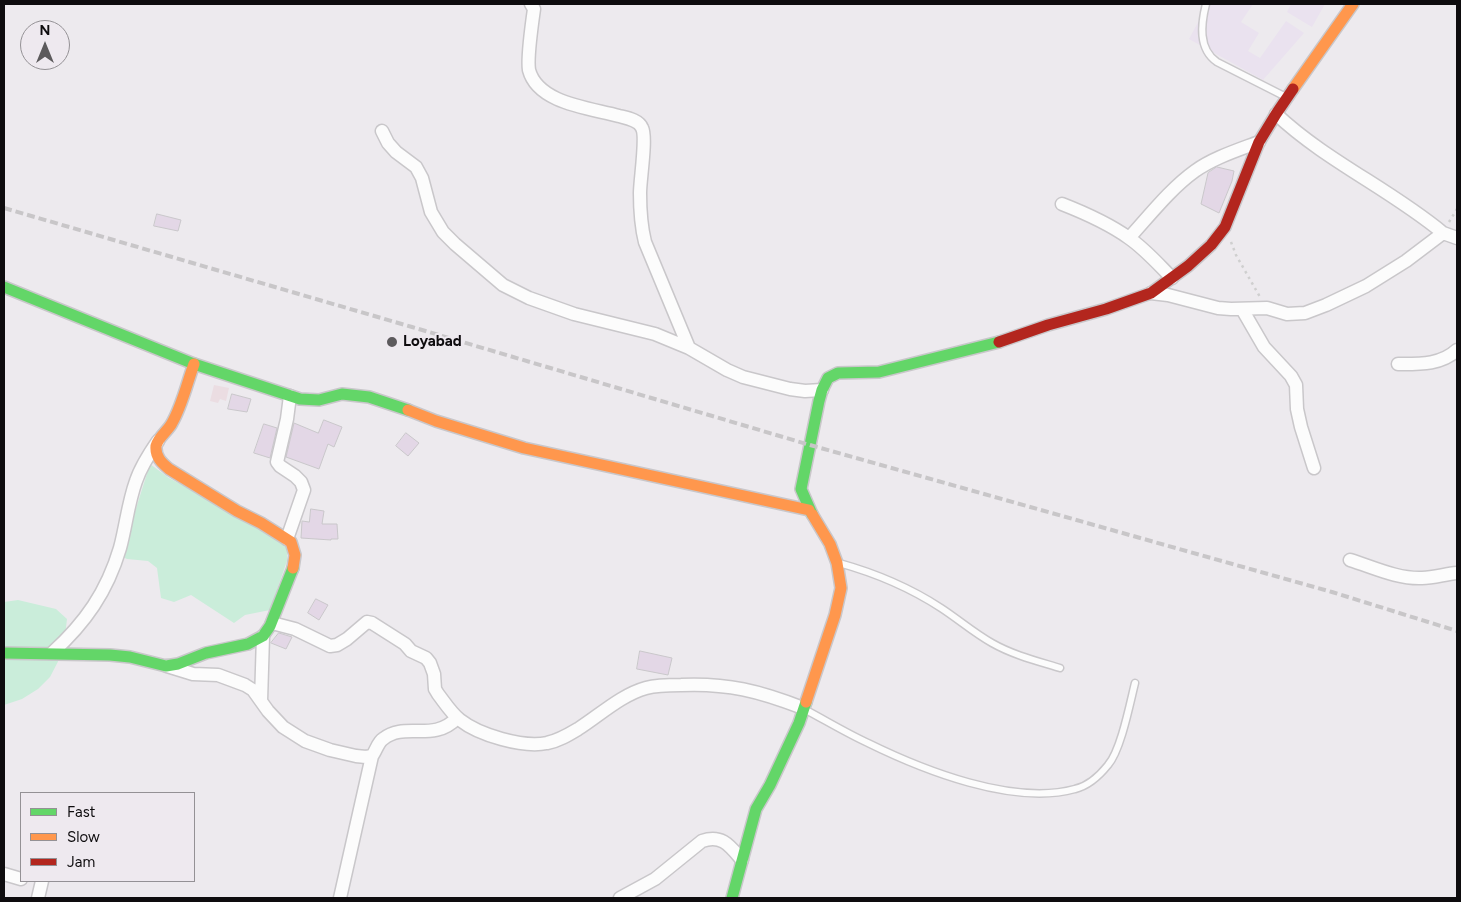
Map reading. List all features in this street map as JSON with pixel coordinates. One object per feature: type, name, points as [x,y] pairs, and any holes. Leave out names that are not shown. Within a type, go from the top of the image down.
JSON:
[{"type":"street","points":[[531,4],[534,9],[529,68],[534,81],[542,91],[552,97],[626,118],[636,122],[642,128],[644,140],[640,192],[641,227],[645,242],[688,348]]},
{"type":"street","points":[[732,898],[756,809],[770,785],[799,722],[835,614],[841,588],[837,563],[830,544],[809,510],[801,489],[822,390],[828,378],[838,372],[879,372],[992,344],[1151,293],[1188,266],[1211,245],[1225,227],[1259,142],[1276,114],[1353,4]]},
{"type":"street","points":[[1276,114],[1297,133],[1336,161],[1408,206],[1443,233],[1457,238]]},
{"type":"street","points":[[382,131],[388,143],[396,152],[416,167],[422,178],[431,212],[443,232],[504,285],[522,295],[574,314],[655,334],[688,348],[743,377],[790,389],[805,391],[822,390]]},
{"type":"street","points":[[1129,238],[1180,182],[1196,170],[1259,142]]},
{"type":"street","points":[[1062,204],[1083,212],[1129,238],[1172,278]]},
{"type":"street","points":[[1151,293],[1168,295],[1218,308],[1267,308],[1287,314],[1305,313],[1353,293],[1390,271],[1443,233]]},
{"type":"street","points":[[4,287],[194,364],[300,399],[319,400],[342,394],[369,397],[393,404],[436,421],[524,448],[809,510]]},
{"type":"street","points":[[1242,309],[1264,347],[1291,376],[1296,385],[1300,427],[1314,468]]},
{"type":"street","points":[[1398,364],[1425,364],[1441,360],[1457,350]]},
{"type":"street","points":[[52,653],[67,640],[89,614],[106,585],[119,549],[135,483],[146,458],[171,425],[176,415],[194,364]]},
{"type":"street","points":[[287,539],[304,490],[296,476],[277,462],[290,396]]},
{"type":"street","points":[[158,441],[156,447],[160,461],[169,470],[287,539],[294,546],[296,557],[296,562],[282,592],[272,623],[263,636],[249,644],[209,651],[167,666]]},
{"type":"street","points":[[1350,560],[1411,578],[1457,573]]},
{"type":"street","points":[[272,623],[295,629],[330,646],[337,645],[347,639],[367,622],[372,623],[405,644],[411,651],[426,658],[434,674],[435,690],[457,718],[486,734],[521,743],[546,744],[568,735],[635,692],[663,685],[694,684],[740,688],[771,696],[803,708]]},
{"type":"street","points":[[261,701],[263,636]]},
{"type":"street","points":[[4,653],[81,653],[128,656],[193,674],[218,675],[253,690],[268,711],[283,727],[305,742],[356,756],[372,756]]},
{"type":"street","points":[[340,898],[372,756],[382,739],[407,731],[438,730],[447,727],[457,718]]},
{"type":"street","points":[[620,898],[655,880],[702,841],[711,838],[730,845],[742,860]]},
{"type":"street","points":[[4,874],[20,879]]},
{"type":"street","points":[[38,898],[42,883]]},
{"type":"lane","points":[[1206,4],[1202,25],[1202,38],[1205,49],[1210,57],[1287,98]]},
{"type":"lane","points":[[837,563],[883,578],[916,593],[991,643],[1008,652],[1060,668]]},
{"type":"lane","points":[[803,708],[866,742],[942,774],[996,790],[1042,794],[1076,789],[1096,778],[1109,764],[1117,750],[1136,683]]},
{"type":"path","points":[[1225,227],[1236,255],[1267,308]]},
{"type":"shaded area","points":[[1208,4],[1253,4],[1241,22],[1259,33],[1248,51],[1260,58],[1286,21],[1304,33],[1263,80],[1189,39]]},
{"type":"shaded area","points":[[1291,4],[1325,4],[1312,27],[1287,12]]},
{"type":"shaded area","points":[[214,385],[229,388],[226,401],[220,399],[218,403],[210,401]]},
{"type":"green space","points":[[150,464],[169,478],[287,541],[287,561],[270,610],[245,615],[234,623],[191,595],[174,602],[161,598],[157,568],[148,561],[127,559],[121,556]]},
{"type":"green space","points":[[18,600],[56,609],[67,619],[63,652],[50,677],[38,689],[22,699],[4,705],[4,602]]},
{"type":"building","points":[[1217,167],[1234,171],[1219,213],[1201,204],[1208,173]]},
{"type":"building","points":[[157,214],[181,220],[178,231],[154,226]]},
{"type":"building","points":[[232,394],[251,399],[247,412],[228,409]]},
{"type":"building","points":[[324,420],[342,427],[334,447],[328,444],[319,469],[286,457],[294,423],[318,433]]},
{"type":"building","points":[[264,424],[277,428],[270,458],[254,453]]},
{"type":"building","points":[[406,433],[419,443],[408,456],[396,446]]},
{"type":"building","points":[[311,509],[324,511],[322,524],[337,524],[338,539],[301,538],[302,521],[309,522]]},
{"type":"building","points":[[316,599],[328,605],[319,620],[308,613]]},
{"type":"building","points":[[279,633],[292,637],[286,649],[271,643]]},
{"type":"building","points":[[640,651],[672,658],[668,675],[637,669]]},
{"type":"railway","points":[[4,208],[810,445],[1332,592],[1457,631]]},
{"type":"traffic: fast","points":[[4,287],[194,364],[300,399],[319,400],[342,394],[369,397],[408,410]]},
{"type":"traffic: fast","points":[[812,514],[801,489],[819,401],[828,378],[838,373],[879,372],[999,342]]},
{"type":"traffic: fast","points":[[4,653],[110,655],[130,657],[166,666],[178,664],[206,653],[248,644],[263,636],[270,626],[293,568]]},
{"type":"traffic: fast","points":[[732,898],[756,809],[770,785],[799,723],[806,702]]},
{"type":"traffic: slow","points":[[1293,89],[1353,4]]},
{"type":"traffic: slow","points":[[194,364],[176,416],[157,443],[158,457],[169,469],[291,542],[295,555],[293,568]]},
{"type":"traffic: slow","points":[[408,410],[436,421],[524,448],[809,510]]},
{"type":"traffic: slow","points":[[806,702],[835,615],[841,588],[837,563],[830,544],[812,514]]},
{"type":"traffic: jam","points":[[999,342],[1151,293],[1188,266],[1211,245],[1225,227],[1259,142],[1293,89]]},
{"type":"place","name":"Loyabad","points":[[392,342]]}]
